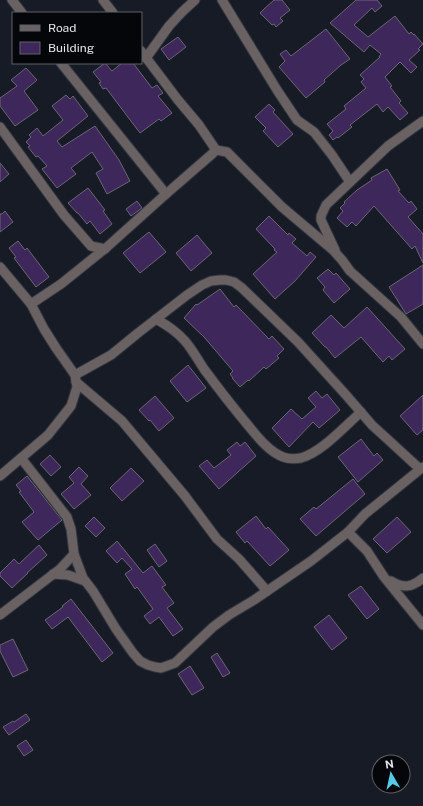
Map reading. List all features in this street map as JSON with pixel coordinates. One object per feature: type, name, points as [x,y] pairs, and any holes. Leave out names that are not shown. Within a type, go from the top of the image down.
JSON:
[{"type":"street","points":[[12,0],[21,12]]},
{"type":"street","points":[[103,0],[112,12]]},
{"type":"street","points":[[195,0],[169,26],[144,55],[199,125],[216,150],[227,152],[282,207],[333,250],[350,271],[401,317],[423,344]]},
{"type":"street","points":[[222,0],[294,116],[303,125],[314,132],[350,182]]},
{"type":"street","points":[[62,64],[166,194]]},
{"type":"street","points":[[337,255],[321,220],[321,216],[326,205],[388,146],[423,121]]},
{"type":"street","points":[[0,127],[55,204],[91,246],[92,260]]},
{"type":"street","points":[[31,304],[61,284],[92,260],[216,150]]},
{"type":"street","points":[[91,246],[105,249]]},
{"type":"street","points":[[0,267],[31,304],[44,329],[76,379],[122,421],[180,490],[217,539],[239,559],[267,591]]},
{"type":"street","points":[[21,458],[67,518],[71,529],[74,554],[78,566],[85,581],[93,591],[123,640],[140,660],[148,665],[161,668],[175,663],[213,627],[267,591],[348,532],[365,514],[422,468],[372,425],[298,342],[234,282],[220,280],[211,281],[202,285],[187,295],[111,355],[76,379]]},
{"type":"street","points":[[156,319],[174,329],[186,342],[259,440],[282,456],[288,458],[299,458],[319,450],[361,412]]},
{"type":"street","points":[[0,476],[48,435],[71,406],[77,387],[76,379]]},
{"type":"street","points":[[348,532],[367,551],[384,577],[423,625]]},
{"type":"street","points":[[0,616],[60,569],[74,554]]},
{"type":"street","points":[[53,574],[68,576],[85,581]]},
{"type":"street","points":[[384,577],[397,585],[404,586],[410,586],[423,578]]},
{"type":"building","points":[[274,0],[282,0],[290,10],[280,18],[283,21],[276,27],[260,13]]},
{"type":"building","points":[[356,0],[377,0],[382,6],[375,12],[372,8],[354,25],[368,37],[395,16],[409,34],[411,32],[414,34],[423,44],[418,49],[420,50],[409,60],[417,67],[411,73],[400,62],[385,77],[392,86],[390,87],[401,101],[399,103],[408,113],[400,120],[388,107],[383,112],[377,104],[350,125],[352,127],[333,140],[329,135],[333,131],[327,124],[346,109],[344,106],[366,88],[361,82],[364,79],[360,75],[380,57],[381,54],[370,45],[364,52],[330,23]]},
{"type":"building","points":[[326,29],[350,59],[324,80],[325,82],[306,98],[279,67],[285,61],[280,54],[286,50],[291,56]]},
{"type":"building","points":[[178,37],[186,47],[169,60],[161,49]]},
{"type":"building","points":[[104,64],[106,64],[112,71],[121,64],[134,64],[152,88],[157,85],[163,93],[158,96],[172,113],[161,121],[159,119],[140,133],[106,88],[103,89],[99,83],[101,82],[93,72]]},
{"type":"building","points":[[26,68],[37,80],[24,91],[38,110],[15,126],[0,106],[0,98],[17,86],[11,80]]},
{"type":"building","points":[[66,95],[70,99],[73,96],[88,116],[57,141],[62,147],[95,126],[119,160],[130,181],[107,194],[96,173],[103,169],[92,152],[71,168],[76,174],[57,188],[42,169],[47,166],[38,156],[36,157],[26,142],[31,137],[29,135],[37,128],[43,136],[63,120],[52,106]]},
{"type":"building","points":[[269,104],[275,110],[273,112],[293,134],[278,147],[263,131],[266,128],[255,117]]},
{"type":"building","points":[[0,163],[9,174],[0,182]]},
{"type":"building","points":[[387,169],[400,190],[398,191],[409,203],[411,201],[417,209],[408,217],[423,234],[423,263],[415,246],[412,249],[374,206],[356,226],[352,222],[347,227],[337,218],[343,211],[340,208],[345,203],[344,202],[357,190],[372,180],[371,178]]},
{"type":"building","points":[[88,188],[105,210],[103,211],[112,224],[100,234],[90,221],[87,224],[68,203]]},
{"type":"building","points":[[137,201],[142,208],[131,216],[126,209]]},
{"type":"building","points":[[5,211],[13,222],[0,232],[0,214]]},
{"type":"building","points":[[269,216],[288,235],[289,233],[296,239],[292,243],[307,256],[310,252],[316,257],[295,281],[275,299],[253,274],[277,252],[256,229]]},
{"type":"building","points":[[149,232],[166,252],[140,273],[123,253]]},
{"type":"building","points":[[197,235],[212,253],[191,271],[176,253]]},
{"type":"building","points":[[18,241],[25,250],[27,248],[49,277],[36,287],[14,258],[16,257],[9,248]]},
{"type":"building","points":[[423,265],[423,304],[406,314],[389,287]]},
{"type":"building","points":[[328,269],[334,275],[336,273],[350,289],[334,303],[323,290],[325,287],[317,278]]},
{"type":"building","points":[[220,289],[234,307],[236,305],[269,339],[272,336],[284,349],[277,356],[279,358],[266,369],[264,367],[240,387],[230,374],[233,371],[204,337],[184,318],[196,304],[197,305]]},
{"type":"building","points":[[367,307],[405,349],[392,360],[389,356],[383,362],[361,337],[335,358],[312,333],[331,315],[344,328]]},
{"type":"building","points":[[188,365],[206,388],[187,402],[170,381]]},
{"type":"building","points":[[316,391],[322,398],[327,394],[340,410],[319,428],[313,422],[289,447],[272,428],[291,409],[302,419],[316,407],[308,398]]},
{"type":"building","points":[[423,395],[423,430],[417,435],[400,416]]},
{"type":"building","points":[[155,396],[174,418],[159,431],[139,410]]},
{"type":"building","points":[[361,439],[374,456],[377,453],[383,460],[358,482],[338,457]]},
{"type":"building","points":[[237,442],[240,446],[245,442],[256,456],[219,489],[199,466],[207,460],[214,468],[231,455],[227,450]]},
{"type":"building","points":[[50,455],[61,467],[51,476],[40,464]]},
{"type":"building","points":[[79,467],[88,476],[81,484],[91,495],[74,509],[61,494],[74,483],[69,477]]},
{"type":"building","points":[[131,468],[144,481],[122,501],[110,488]]},
{"type":"building","points":[[27,476],[62,520],[38,540],[22,522],[34,512],[19,492],[21,491],[16,485]]},
{"type":"building","points":[[353,479],[365,494],[316,536],[300,519],[314,507],[316,509]]},
{"type":"building","points":[[256,516],[266,529],[268,527],[289,550],[270,566],[247,541],[245,543],[236,532]]},
{"type":"building","points":[[94,517],[105,528],[96,537],[85,526]]},
{"type":"building","points":[[397,517],[411,532],[387,553],[373,539]]},
{"type":"building","points":[[117,541],[143,573],[152,566],[166,585],[162,587],[174,603],[167,608],[183,629],[173,636],[159,617],[150,624],[144,616],[153,609],[137,587],[135,589],[125,574],[132,569],[122,558],[117,563],[106,551]]},
{"type":"building","points":[[155,544],[167,561],[159,567],[147,550]]},
{"type":"building","points":[[39,545],[47,555],[12,588],[0,576],[0,573],[14,559],[19,564]]},
{"type":"building","points":[[361,586],[379,609],[367,619],[348,595]]},
{"type":"building","points":[[71,599],[113,653],[102,662],[68,617],[52,629],[45,620]]},
{"type":"building","points":[[329,615],[347,638],[332,650],[314,627]]},
{"type":"building","points":[[13,639],[28,670],[13,677],[0,651],[0,645]]},
{"type":"building","points":[[217,653],[230,673],[223,677],[211,657]]},
{"type":"building","points":[[190,666],[204,688],[192,695],[178,674]]},
{"type":"building","points":[[26,714],[30,720],[9,735],[3,727]]},
{"type":"building","points":[[26,740],[33,750],[24,756],[17,746]]}]
